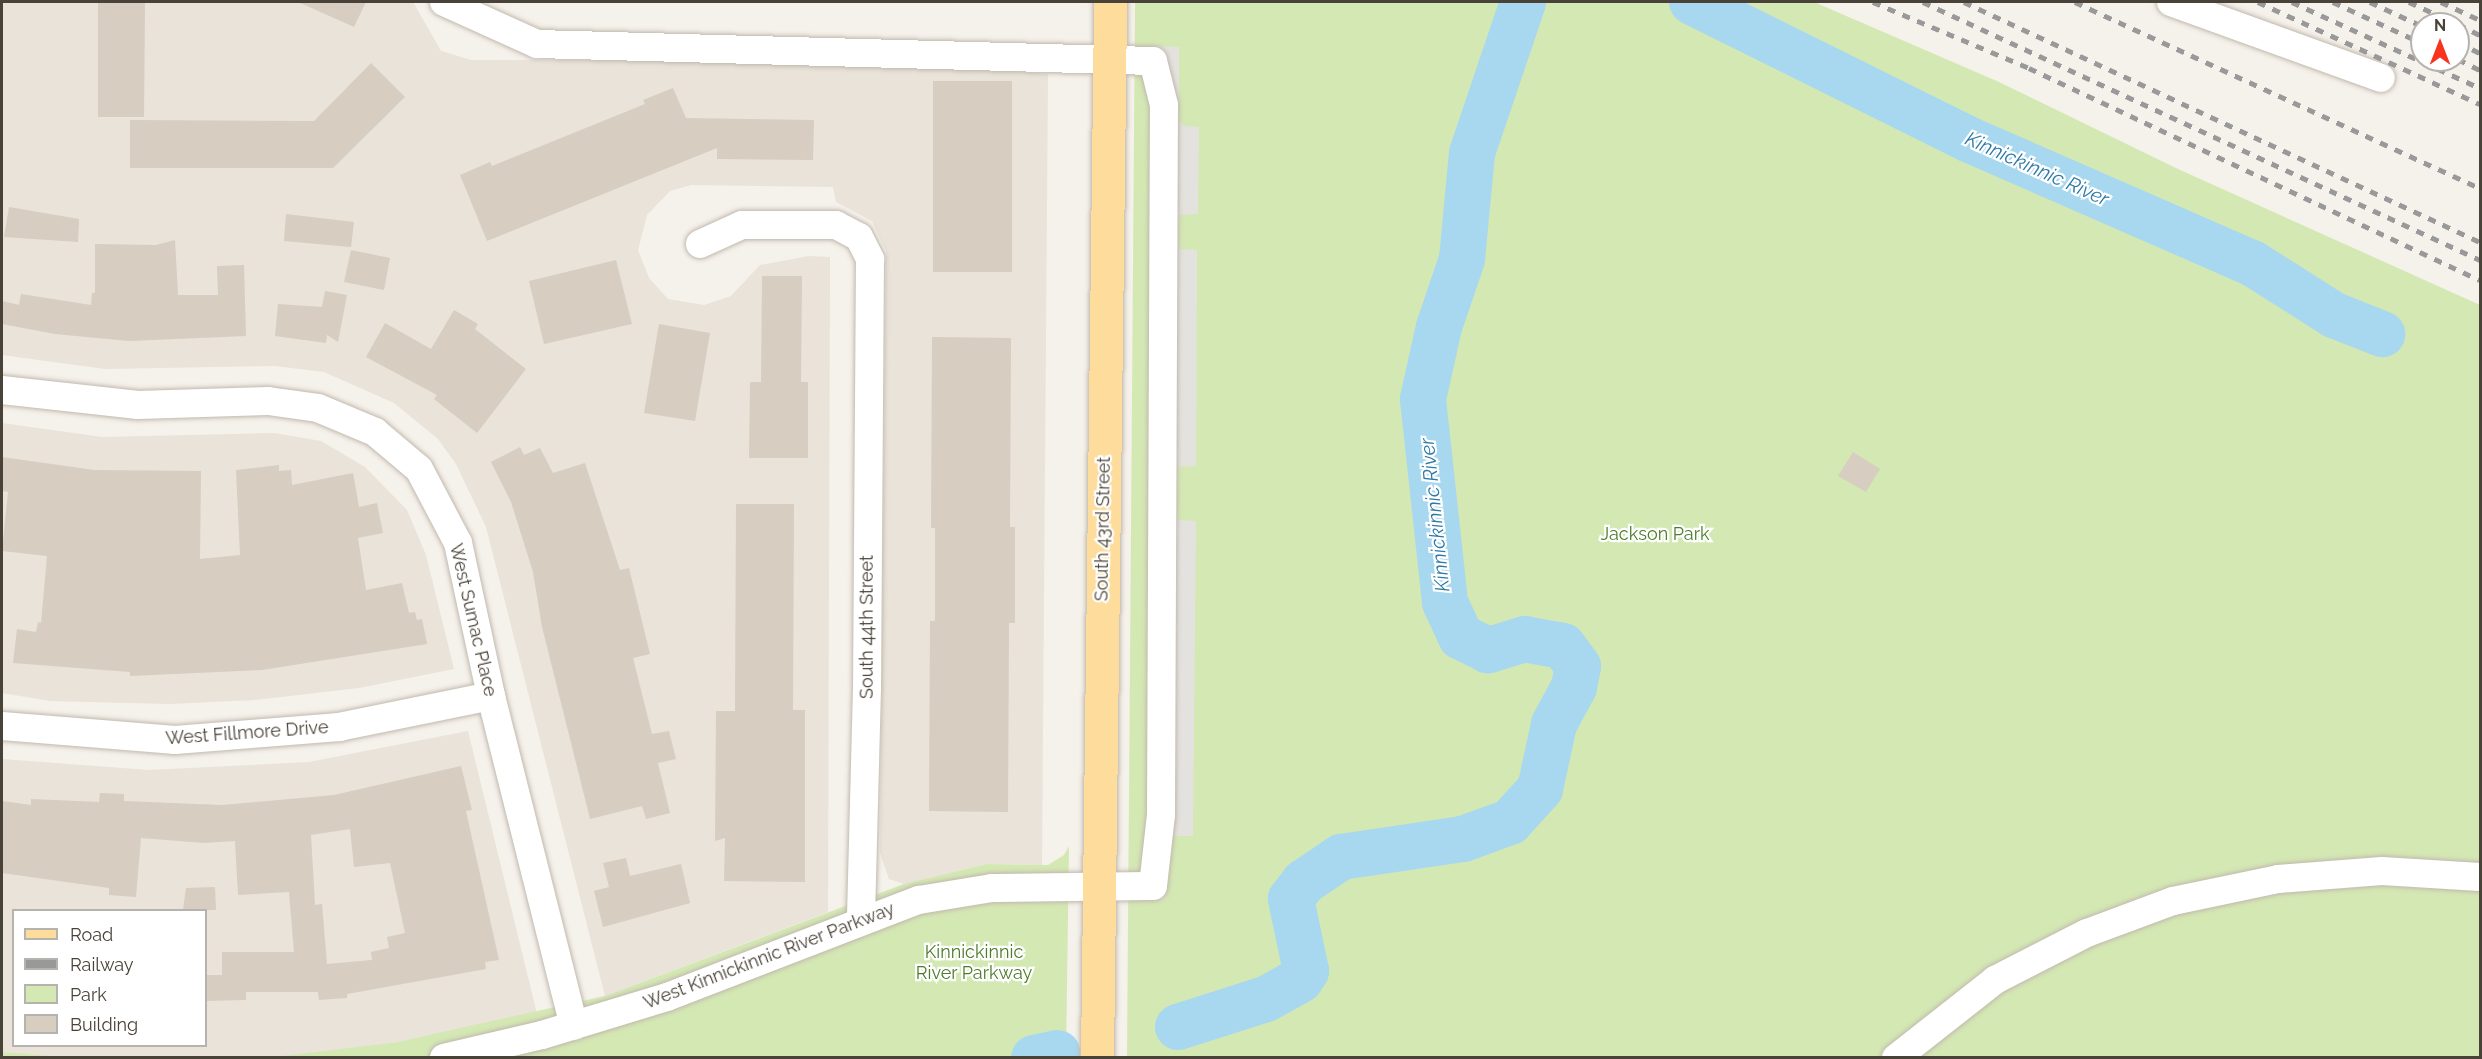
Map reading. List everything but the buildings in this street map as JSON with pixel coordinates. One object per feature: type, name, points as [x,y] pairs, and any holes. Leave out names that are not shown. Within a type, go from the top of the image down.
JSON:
[{"type":"main road","name":"South 43rd Street","points":[[1097,1058],[1110,2]]},
{"type":"street","points":[[444,2],[537,44],[1109,59]]},
{"type":"street","points":[[2171,2],[2381,78]]},
{"type":"street","name":"West Kinnickinnic River Parkway","points":[[444,1058],[574,1026],[667,997],[919,900],[992,888],[1153,886],[1161,814],[1164,105],[1153,61],[1109,59]]},
{"type":"street","name":"South 44th Street","points":[[700,244],[742,225],[836,225],[859,237],[870,259],[861,921]]},
{"type":"street","name":"West Sumac Place","points":[[2,390],[138,405],[268,402],[318,408],[375,432],[419,470],[458,543],[491,696],[574,1026]]},
{"type":"street","name":"West Fillmore Drive","points":[[2,726],[175,740],[339,727],[491,696]]},
{"type":"street","points":[[1896,1058],[1995,980],[2087,933],[2173,901],[2278,879],[2382,871],[2481,877]]},
{"type":"shaded area","points":[[2,2],[413,2],[441,51],[471,60],[785,61],[974,67],[1048,74],[1042,865],[986,864],[904,884],[889,879],[880,853],[886,251],[872,221],[836,202],[833,187],[691,185],[670,191],[647,215],[638,250],[649,278],[668,299],[704,305],[731,296],[760,265],[809,256],[830,257],[828,912],[605,996],[486,527],[456,464],[438,439],[394,403],[324,372],[275,366],[105,369],[2,355]]},
{"type":"shaded area","points":[[1152,46],[1179,47],[1179,121],[1184,126],[1199,127],[1198,214],[1181,215],[1174,225],[1179,249],[1197,250],[1196,466],[1177,467],[1169,476],[1169,514],[1178,520],[1196,521],[1193,836],[1171,836],[1165,899],[1144,902],[1149,800]]},
{"type":"shaded area","points":[[2,423],[102,437],[274,433],[321,441],[365,467],[407,510],[426,555],[454,669],[359,688],[255,700],[170,704],[50,701],[2,693]]},
{"type":"shaded area","points":[[468,731],[537,1014],[398,1042],[290,1056],[65,1058],[2,1052],[2,759],[149,770],[309,762]]},
{"type":"green space","name":"Jackson Park","points":[[1135,2],[1814,2],[1999,82],[2178,169],[2480,305],[2480,1057],[1127,1058]]},
{"type":"green space","name":"Kinnickinnic River Parkway","points":[[1069,846],[1066,1057],[266,1058],[398,1042],[605,996],[904,884],[986,864],[1048,865],[1064,855]]},
{"type":"green space","points":[[2,1052],[65,1057],[2,1057]]},
{"type":"waterway","name":"Kinnickinnic River","points":[[1178,1027],[1266,999],[1300,980],[1306,971],[1291,899],[1304,882],[1341,857],[1463,839],[1510,822],[1540,789],[1554,724],[1574,687],[1578,666],[1563,646],[1525,639],[1488,650],[1461,637],[1445,602],[1423,399],[1439,327],[1462,259],[1472,153],[1523,2]]},
{"type":"waterway","name":"Kinnickinnic River","points":[[1692,2],[1970,140],[2252,263],[2334,315],[2382,334]]},
{"type":"waterway","name":"Kinnickinnic River","points":[[1034,1058],[1057,1053]]},
{"type":"railway","points":[[1873,2],[2029,68],[2480,280]]},
{"type":"railway","points":[[1923,2],[2480,260]]},
{"type":"railway","points":[[1964,2],[2480,242]]},
{"type":"railway","points":[[2075,2],[2480,188]]},
{"type":"railway","points":[[2258,2],[2480,104]]},
{"type":"railway","points":[[2292,2],[2480,88]]},
{"type":"railway","points":[[2333,2],[2410,37]]},
{"type":"railway","points":[[2370,2],[2410,20]]},
{"type":"railway","points":[[2409,2],[2431,12]]},
{"type":"railway","points":[[2441,2],[2480,20]]},
{"type":"railway","points":[[2470,30],[2480,35]]},
{"type":"railway","points":[[2470,48],[2480,53]]},
{"type":"railway","points":[[2470,65],[2480,70]]}]
